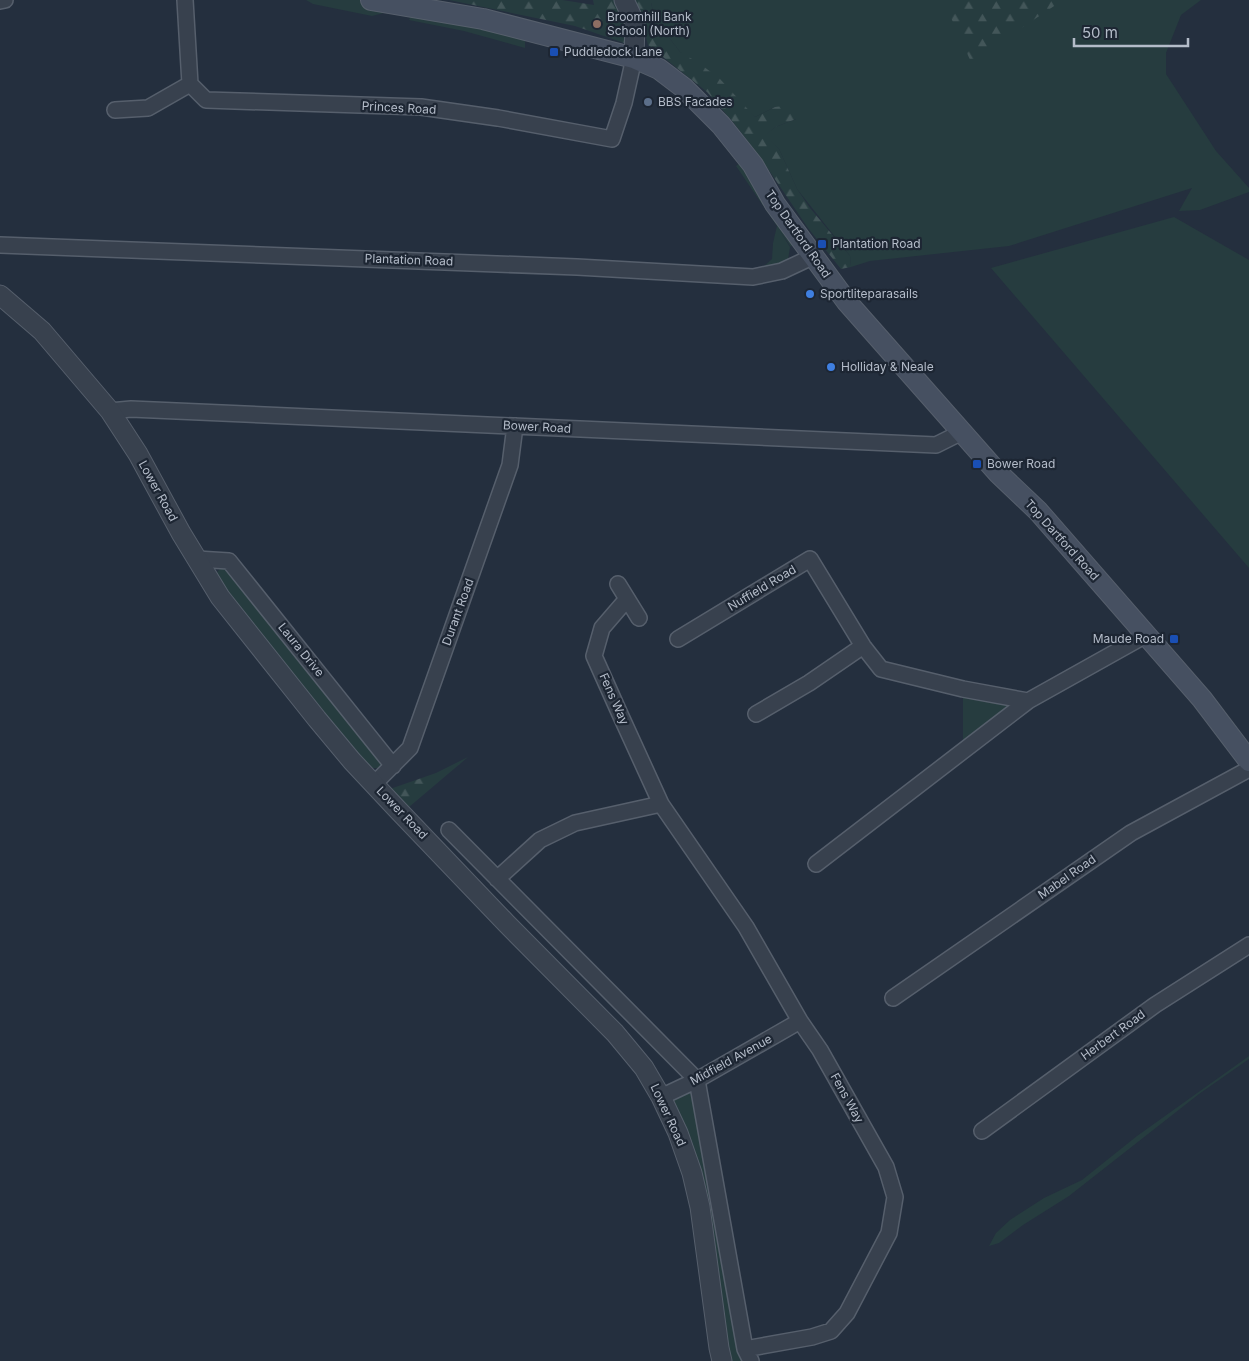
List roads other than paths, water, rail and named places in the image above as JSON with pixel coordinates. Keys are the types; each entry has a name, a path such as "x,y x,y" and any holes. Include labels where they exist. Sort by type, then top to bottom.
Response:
{"main road":[{"name":"Top Dartford Road","path":"371,0 483,19 634,58 659,70 684,88 721,125 753,165 775,204 847,302 998,473 1038,511 1202,699 1249,761"}],"street":[{"path":"0,1 4,0"},
{"path":"114,110 148,108 190,84 185,0"},
{"path":"624,0 635,23 634,58"},
{"name":"Princes Road","path":"190,84 206,100 421,107 508,120 612,139 624,103 634,58"},
{"name":"Plantation Road","path":"0,246 577,266 754,277 782,271 814,256"},
{"name":"Lower Road","path":"0,295 42,331 110,411 138,454 220,597 316,719 352,761 507,924 615,1033 644,1068 661,1097 678,1133 692,1173 700,1207 722,1361"},
{"name":"Bower Road","path":"110,411 131,409 936,445 962,432"},
{"name":"Durant Road","path":"374,784 410,748 510,465 515,426"},
{"name":"Laura Drive","path":"197,559 229,560 394,766"},
{"name":"Nuffield Road","path":"678,639 810,559 862,646 881,669 963,689 1028,701"},
{"path":"618,584 639,618"},
{"name":"Fens Way","path":"627,599 602,628 594,656 661,804 746,927 800,1021 820,1050 890,1176 894,1197 889,1233 847,1313 831,1331 748,1355"},
{"path":"816,864 1028,701 1146,635"},
{"path":"756,714 809,683 862,646"},
{"name":"Mabel Road","path":"893,998 1131,833 1249,769"},
{"path":"497,879 540,840 575,823 661,804"},
{"path":"449,830 697,1080 748,1355"},
{"name":"Herbert Road","path":"982,1131 1155,1005 1249,945"},
{"name":"Midfield Avenue","path":"661,1097 697,1080 800,1021"}],"place":[{"name":"Broomhill Bank School (North)","path":"597,24"},
{"name":"Puddledock Lane","path":"554,52"},
{"name":"BBS Facades","path":"648,102"},
{"name":"Plantation Road","path":"822,244"},
{"name":"Sportliteparasails","path":"810,294"},
{"name":"Holliday & Neale","path":"831,367"},
{"name":"Bower Road","path":"977,464"},
{"name":"Maude Road","path":"1174,639"}]}
